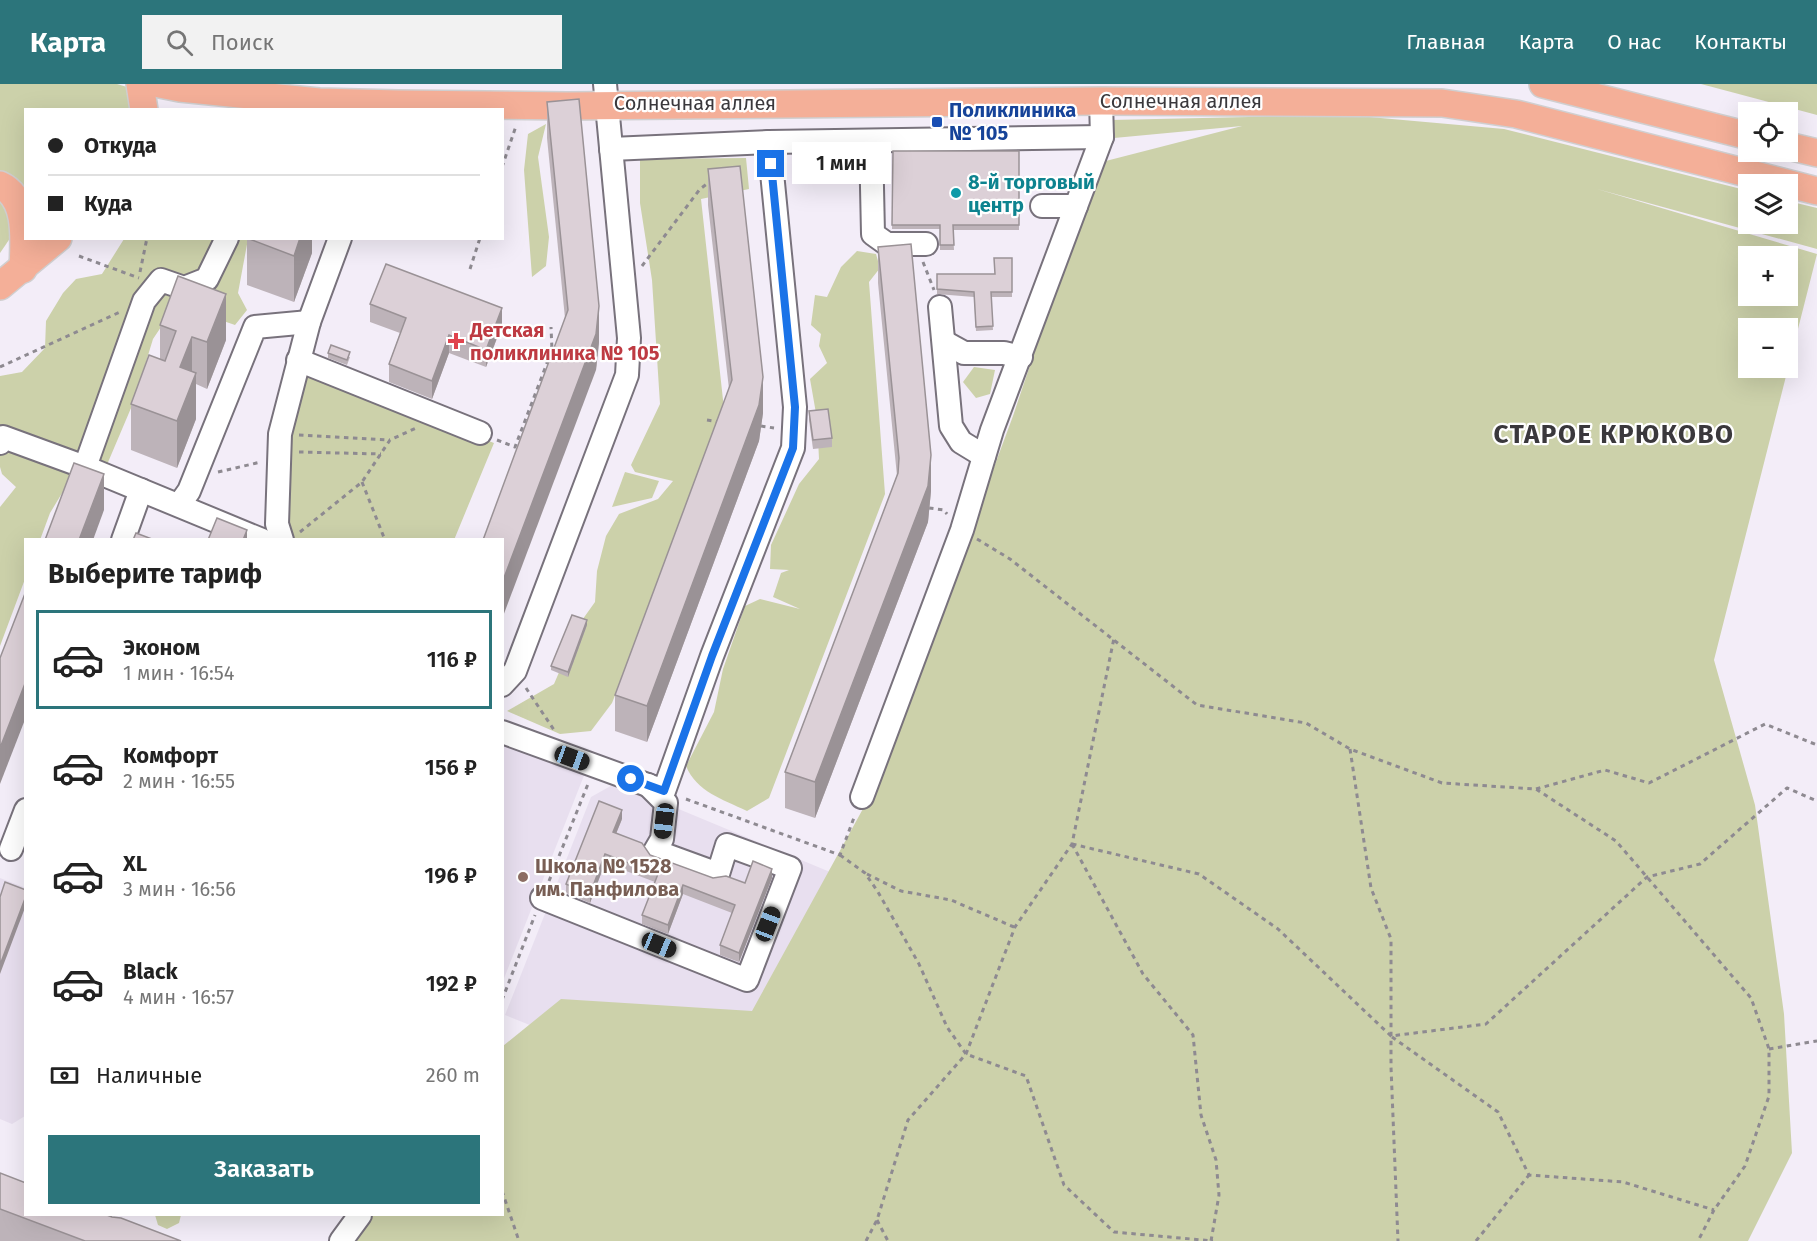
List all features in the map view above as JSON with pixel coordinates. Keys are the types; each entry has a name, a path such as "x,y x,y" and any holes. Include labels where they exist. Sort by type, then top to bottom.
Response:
{"main road":[{"path":"140,84 144,108"},
{"name":"Солнечная аллея","path":"160,84 319,102 396,107 605,94 1442,103 1516,114 1817,191"},
{"path":"1543,84 1738,133"},
{"name":"Солнечная аллея","path":"267,108 319,102"},
{"path":"1798,148 1817,153"},
{"path":"0,185 8,188 22,212 11,272"},
{"path":"0,286 11,272 55,240"}],"street":[{"path":"509,678 627,375 629,338 605,94"},
{"path":"862,797 962,530 984,456 1101,137 1101,101"},
{"path":"611,149 769,142 1101,137"},
{"path":"871,141 873,234 887,244 921,244"},
{"path":"656,788 712,656 793,448 795,407 769,142"},
{"path":"1042,206 1076,206"},
{"path":"85,467 150,279 184,288 207,279 226,240"},
{"path":"290,537 277,524 280,434 309,322 339,240"},
{"path":"940,307 951,426 961,442 984,456"},
{"path":"179,505 189,491 255,327 309,322"},
{"path":"944,342 964,353 1004,353 1021,357"},
{"path":"298,360 480,433"},
{"path":"0,443 3,437 85,467 257,538"},
{"path":"124,538 141,490"},
{"path":"504,733 656,788 666,803 662,839 656,850 718,874 727,845 790,868 747,980 542,898"},
{"path":"12,849 24,816"},
{"path":"341,1241 359,1216"}],"path":[{"path":"504,161 520,116"},
{"path":"624,289 700,189 717,178"},
{"path":"79,256 150,279 147,240"},
{"path":"470,269 479,240"},
{"path":"921,244 940,307"},
{"path":"0,367 61,337 144,301"},
{"path":"480,433 515,447 552,350 551,327"},
{"path":"552,350 559,350"},
{"path":"280,434 390,440 438,416"},
{"path":"707,420 730,423"},
{"path":"290,537 362,482 390,440"},
{"path":"362,482 384,538"},
{"path":"962,530 1010,559 1197,705 1306,723 1350,749 1442,783 1536,789 1605,770 1648,783 1764,724 1817,745"},
{"path":"866,1241 877,1220 908,1120 966,1054 1015,927 1072,844 1114,638"},
{"path":"509,678 572,758"},
{"path":"1350,749 1371,888 1391,939 1391,1036 1398,1241"},
{"path":"656,788 840,855 865,873 901,891 951,900 1015,927"},
{"path":"1536,789 1616,842 1751,998 1769,1049 1769,1096 1745,1166 1714,1210 1698,1241"},
{"path":"1391,1036 1486,1024 1647,877 1700,864 1787,789 1817,801"},
{"path":"840,855 862,797"},
{"path":"1072,844 1199,874 1278,929 1391,1036 1498,1112 1529,1175"},
{"path":"865,873 919,964 948,1027 966,1054 1026,1076 1064,1185 1114,1232 1212,1241 1219,1194 1216,1160 1201,1115 1193,1035 1143,974 1072,844"},
{"path":"1769,1049 1817,1041"},
{"path":"1529,1175 1623,1182 1714,1210"},
{"path":"1476,1241 1529,1175"},
{"path":"504,1197 519,1241"},
{"path":"877,1220 888,1241"}],"shaded area":[{"name":"Школа № 1528 им. Панфилова","path":"504,742 585,773 504,978"},
{"path":"616,783 859,884 811,1072 636,1068 505,1015 591,797"},
{"path":"0,878 24,887 24,1117 12,1124 0,1119"}],"green space":[{"path":"0,84 117,84 127,87 138,108 24,108 24,196 0,174"},
{"path":"1701,84 1817,84 1817,115 1798,110 1798,102 1768,102"},
{"path":"1347,115 1504,129 1738,188 1738,227 1597,189 1738,231 1738,234 1749,234 1790,246 1738,246 1738,306 1798,306 1798,248 1817,254 1798,329 1798,318 1738,318 1738,378 1786,378 1714,660 1755,805 1784,1014 1792,1153 1748,1241 340,1241 357,1216 504,1216 504,1045 561,999 752,1011 876,785 1013,416 1098,163 1242,126 1114,138 1101,126 1110,120"},
{"path":"546,124 538,157 549,237 546,266 532,277 524,170 528,134"},
{"path":"746,158 749,189 701,199 725,418 612,703 591,731 560,734 507,711 554,684 563,663 565,644 595,602 597,571 606,536 619,514 658,499 673,481 635,472 631,465 660,404 652,280 640,203 640,159"},
{"path":"0,191 3,193 13,234 0,253"},
{"path":"1798,203 1817,208 1817,249 1762,234 1798,234"},
{"path":"123,240 248,240 238,293 247,310 235,325 200,313 171,312 153,339 134,401 106,467 73,475 50,513 41,538 24,538 24,582 0,646 0,507 16,487 2,474 0,467 0,376 22,372 45,348 46,321 63,293 76,279 102,274"},
{"path":"857,251 876,254 880,268 869,282 885,494 769,798 747,811 711,794 697,782 686,766 714,712 723,669 745,606 760,599 800,609 773,597 781,573 789,570 770,569 771,545 799,484 819,459 817,419 810,379 827,363 819,346 821,334 811,325 815,295 827,297 841,267"},
{"path":"974,367 995,370 990,394 976,398 963,382"},
{"path":"304,368 494,443 455,538 292,538 282,500 282,477 293,410"},
{"path":"625,472 659,481 652,498 612,507"},
{"path":"155,1216 181,1216 179,1223 167,1229 158,1225"}],"building":[{"path":"579,99 599,306 596,334 504,578 504,538 484,538 568,310 547,102"},
{"name":"8-й торговый центр","path":"893,151 1019,151 1019,225 953,225 954,245 940,245 940,225 892,225"},
{"path":"740,166 763,377 759,405 647,706 615,695 732,380 708,169"},
{"path":"252,240 299,240 294,256"},
{"path":"911,244 931,455 928,486 815,782 785,772 898,473 899,458 878,247"},
{"path":"994,258 1012,258 1012,292 991,292 993,326 976,327 974,292 937,289 937,274 995,274"},
{"name":"Детская поликлиника № 105","path":"386,264 502,308 486,350 449,335 432,381 389,364 406,318 370,304"},
{"path":"178,276 226,294 207,342 192,337 180,367 196,373 177,421 131,404 149,355 165,361 176,331 160,325"},
{"path":"331,345 350,352 347,360 328,353"},
{"path":"828,409 832,438 813,440 809,411"},
{"path":"74,463 104,474 80,538 46,538"},
{"path":"217,518 247,530 244,538 209,538"},
{"path":"136,533 149,538 134,538"},
{"path":"24,596 24,686 0,748 0,658"},
{"path":"572,615 587,620 568,672 551,666"},
{"path":"599,801 622,810 613,832 642,843 650,855 713,878 726,876 745,883 753,861 772,869 739,953 720,945 735,905 683,885 668,925 642,915 658,874 605,854 590,894 566,884"},
{"path":"5,882 24,889 24,901 0,965 0,897"},
{"path":"0,1173 24,1182 24,1216 110,1216 121,1218 181,1241 85,1241 0,1209"}],"place":[{"name":"Поликлиника № 105","path":"937,122"},
{"name":"8-й торговый центр","path":"956,193"},
{"name":"Детская поликлиника № 105","path":"456,341"},
{"name":"Школа № 1528 им. Панфилова","path":"523,877"}],"district":[{"name":"СТАРОЕ КРЮКОВО","path":"1614,434"}],"route":[{"path":"631,779 664,791 712,656 793,448 795,407 771,164"}]}
